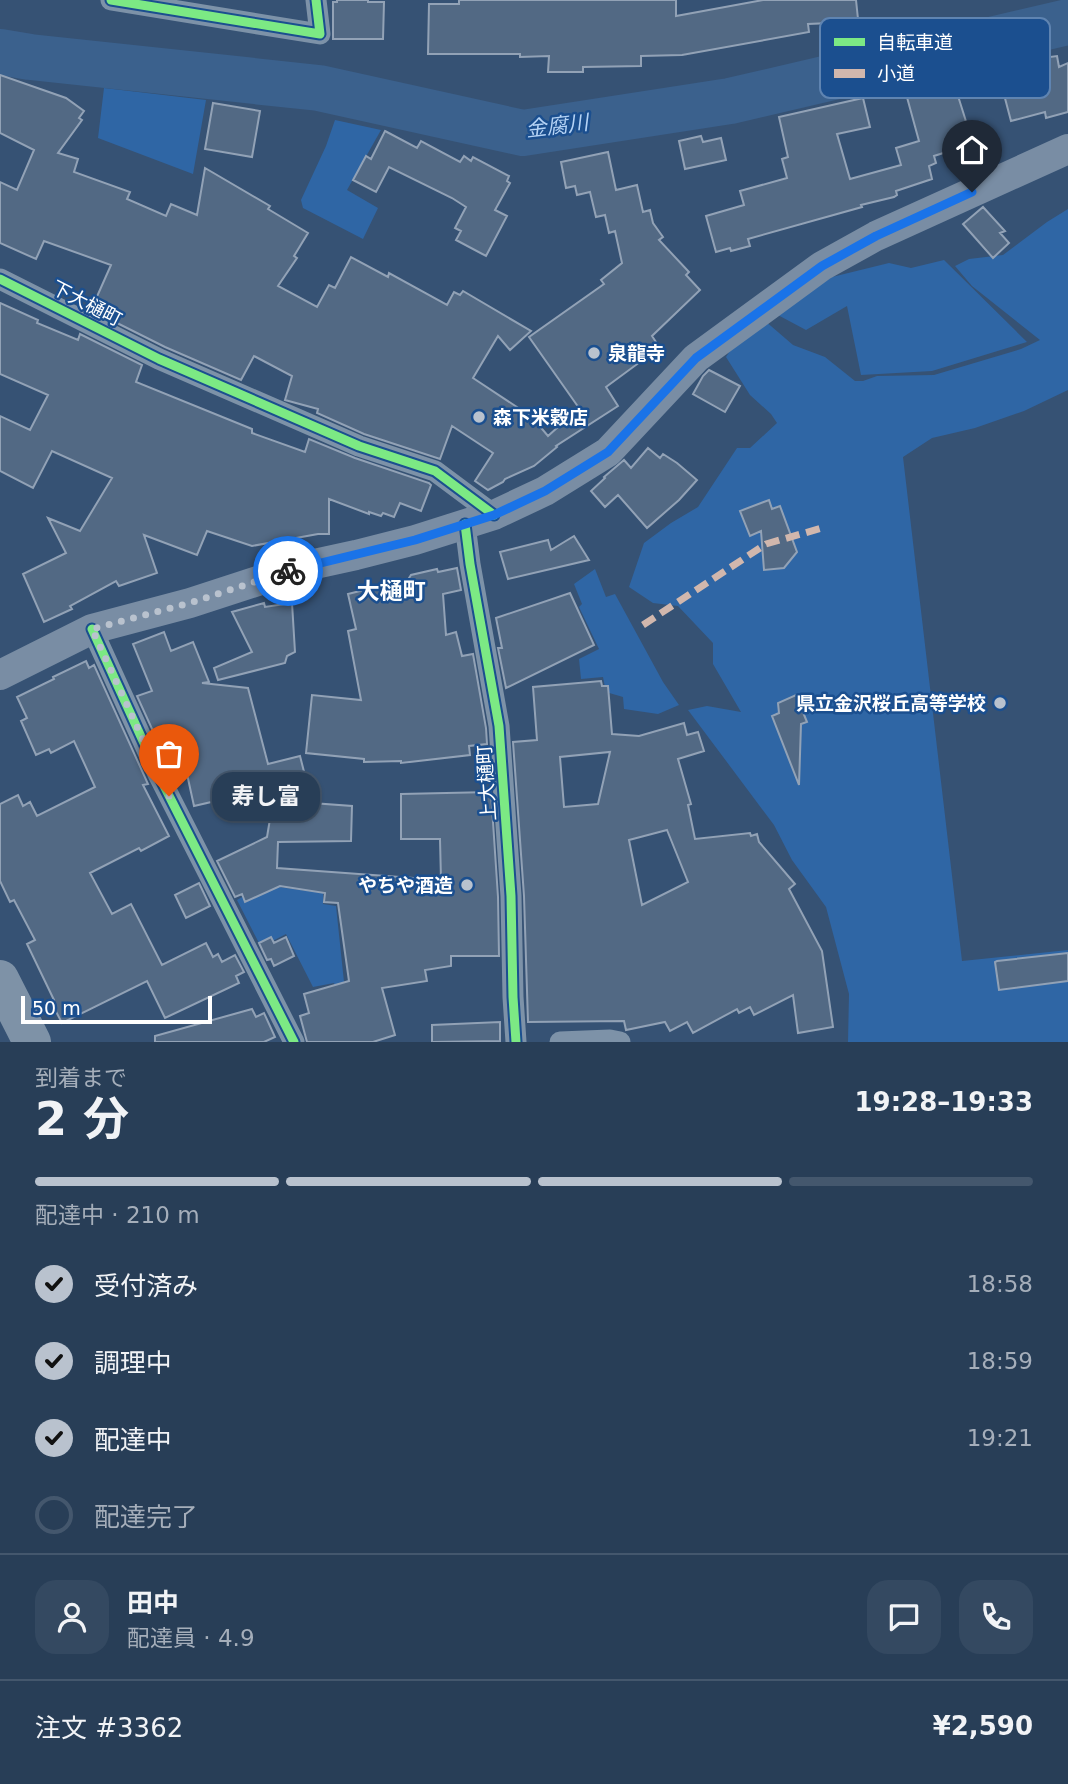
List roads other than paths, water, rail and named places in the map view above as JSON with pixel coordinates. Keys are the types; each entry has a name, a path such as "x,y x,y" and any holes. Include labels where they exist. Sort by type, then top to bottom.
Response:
{"highway":[{"path":"0,979 32,1042"}],"main road":[{"path":"0,675 92,629 190,603 301,567 415,540 494,515 545,491 608,452 696,358 822,266 876,236 1068,149"}],"street":[{"path":"111,0 320,34 316,0"},
{"name":"下大樋町","path":"0,279 159,359 359,446 435,471 494,515"},
{"name":"上大樋町","path":"466,524 470,564 499,726 511,896 516,1042"},
{"path":"92,629 158,774 294,1042"},
{"path":"560,1042 620,1042"}],"waterway":[{"name":"金腐川","path":"1050,26 1068,22"},
{"name":"金腐川","path":"0,52 319,88 523,133 730,101 820,80"}],"place":[{"name":"泉龍寺","path":"594,353"},
{"name":"森下米穀店","path":"479,417"},
{"name":"県立金沢桜丘高等学校","path":"1000,703"},
{"name":"寿し富","path":"169,796"},
{"name":"やちや酒造","path":"467,885"}],"district":[{"name":"大樋町","path":"391,591"}]}
